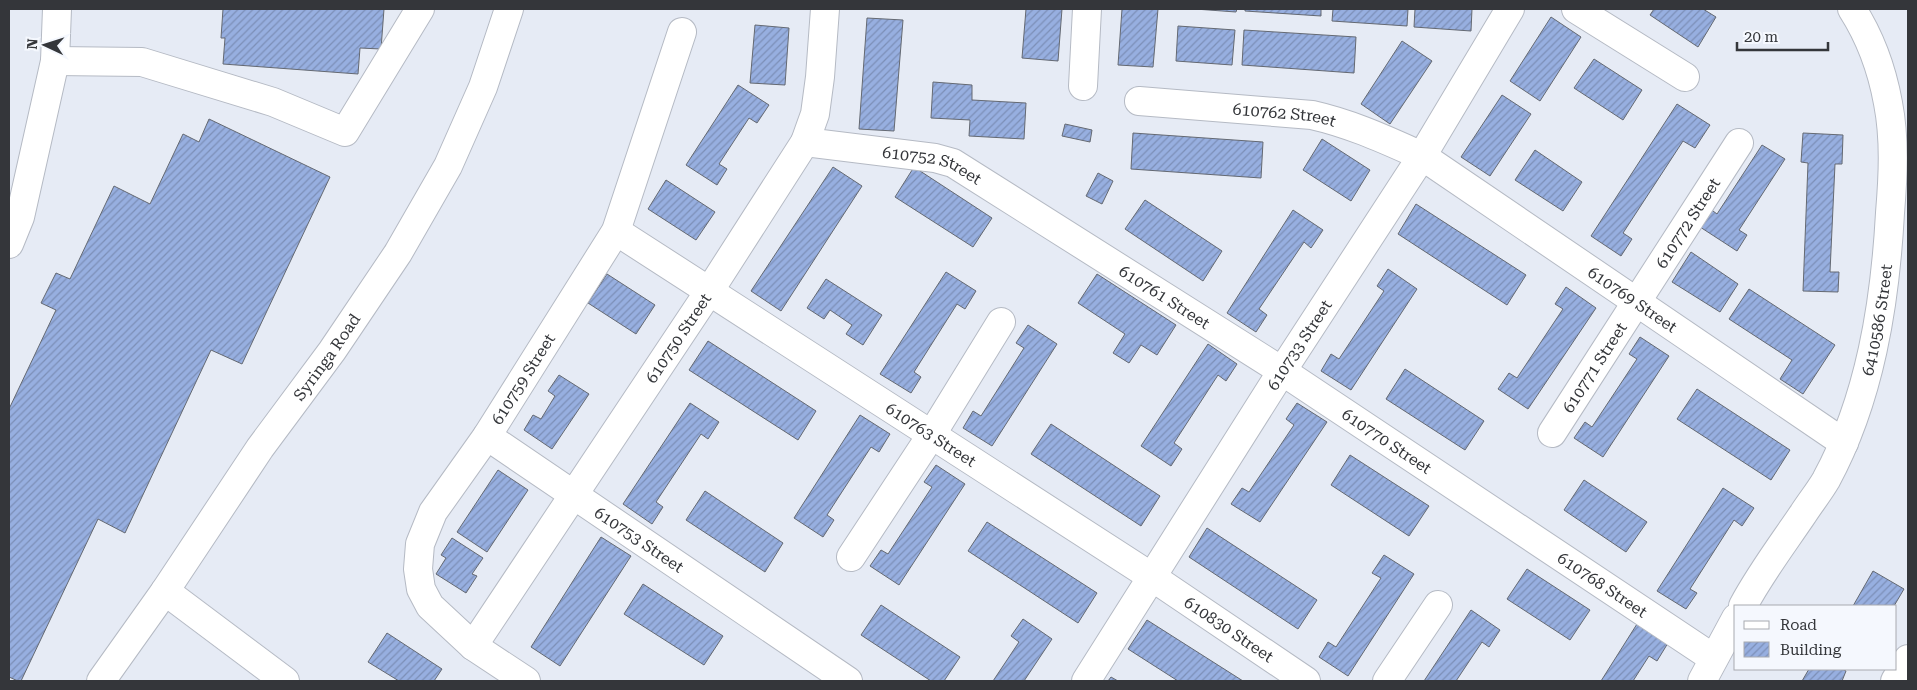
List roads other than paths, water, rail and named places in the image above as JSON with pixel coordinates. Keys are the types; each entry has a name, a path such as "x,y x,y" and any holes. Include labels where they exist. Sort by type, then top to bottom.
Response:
{"street":[{"path":"9,244 20,217 55,61 58,9"},
{"path":"55,61 142,62 273,102 345,132 420,9"},
{"name":"Syringa Road","path":"101,681 165,591 260,448 332,352 398,253 448,166 483,87 509,9"},
{"name":"610750 Street","path":"473,646 710,290 805,142 815,114 825,9"},
{"path":"1083,86 1088,9"},
{"name":"610733 Street","path":"1086,681 1282,371 1422,156 1510,9"},
{"path":"1576,9 1685,77"},
{"name":"6410586 Street","path":"1743,605 1825,481 1844,443 1859,402 1898,257 1892,182 1892,134 1888,103 1876,56 1852,9"},
{"name":"610759 Street","path":"526,681 473,646 430,606 420,589 418,569 420,544 432,512 487,436 616,231 682,32"},
{"name":"610762 Street","path":"1139,101 1312,115 1340,121 1422,156"},
{"name":"610752 Street","path":"805,142 935,158 953,162 1048,222"},
{"name":"610772 Street","path":"1636,302 1739,144"},
{"name":"610769 Street","path":"1422,156 1844,443"},
{"name":"610761 Street","path":"1048,222 1282,371"},
{"name":"610763 Street","path":"616,231 1152,577"},
{"name":"610771 Street","path":"1552,433 1636,302"},
{"path":"851,557 932,434 1002,322"},
{"name":"610770 Street","path":"1282,371 1491,510"},
{"name":"610753 Street","path":"487,436 848,681"},
{"name":"610768 Street","path":"1491,510 1708,670"},
{"name":"610830 Street","path":"1152,577 1306,681"},
{"path":"165,591 285,681"},
{"path":"1387,681 1438,605"},
{"path":"1708,670 1734,622"},
{"path":"1895,681 1908,658"}]}
